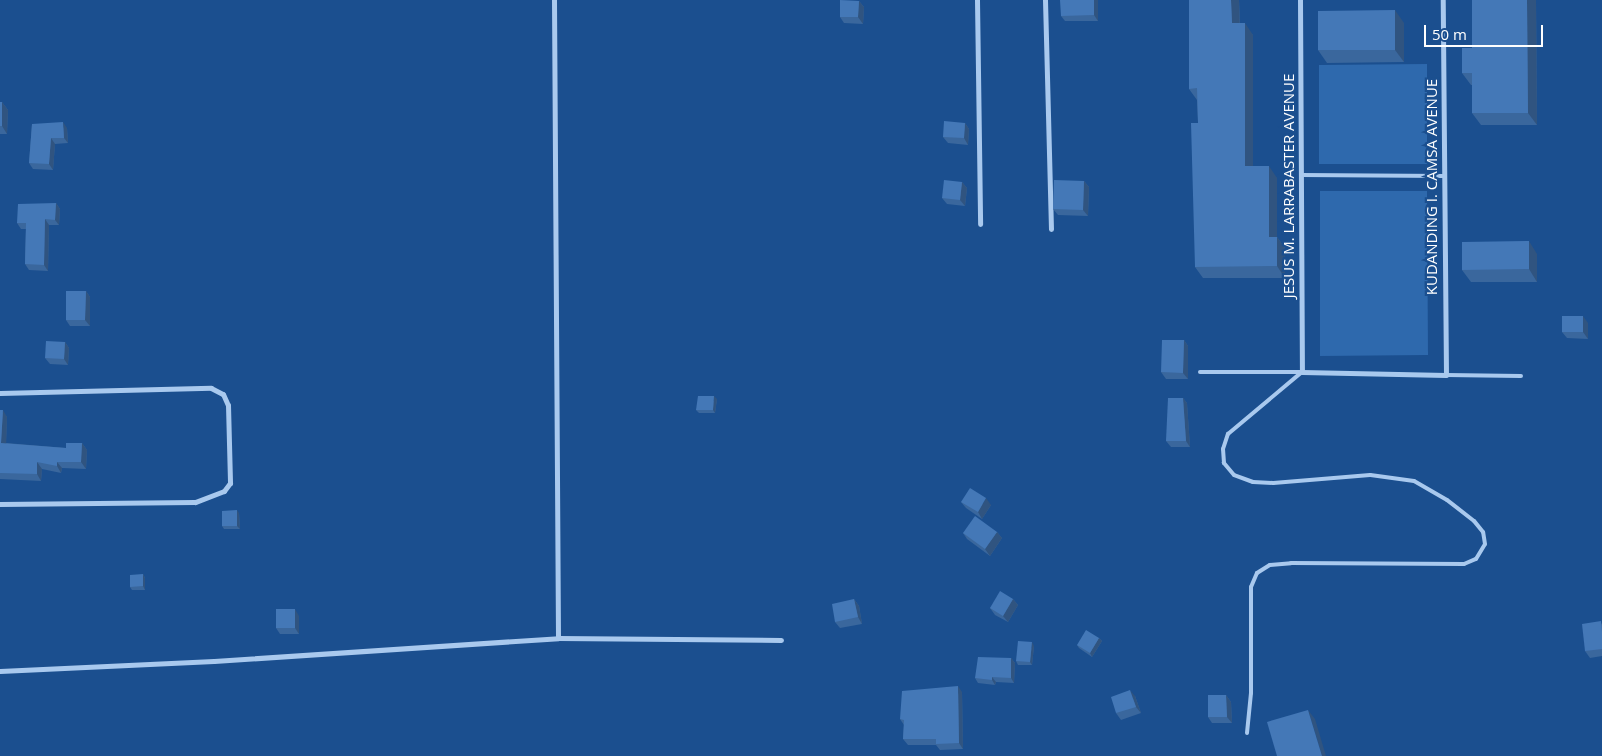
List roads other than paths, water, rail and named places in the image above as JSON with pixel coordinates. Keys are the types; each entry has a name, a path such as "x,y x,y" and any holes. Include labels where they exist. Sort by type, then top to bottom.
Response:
{"street":[{"path":"554,0 558,638"},
{"path":"978,0 980,224"},
{"path":"1045,0 1051,230"},
{"name":"JESUS M. LARRABASTER AVENUE","path":"1300,0 1302,372"},
{"name":"KUDANDING I. CAMSA AVENUE","path":"1443,0 1446,375"},
{"path":"1302,372 1446,375"},
{"path":"0,393 211,388 222,394 228,405 230,483 224,491 195,502 0,504"},
{"path":"0,671 204,662 558,638 781,640"}],"lane":[{"path":"1301,175 1445,176"},
{"path":"1200,372 1302,372"},
{"path":"1247,734 1251,693 1251,587 1257,573 1270,565 1291,563 1464,564 1476,559 1485,544 1483,532 1474,521 1447,500 1414,481 1370,475 1267,482 1234,475 1224,463 1223,449 1228,434 1302,372"},
{"path":"1446,375 1521,376"}]}
